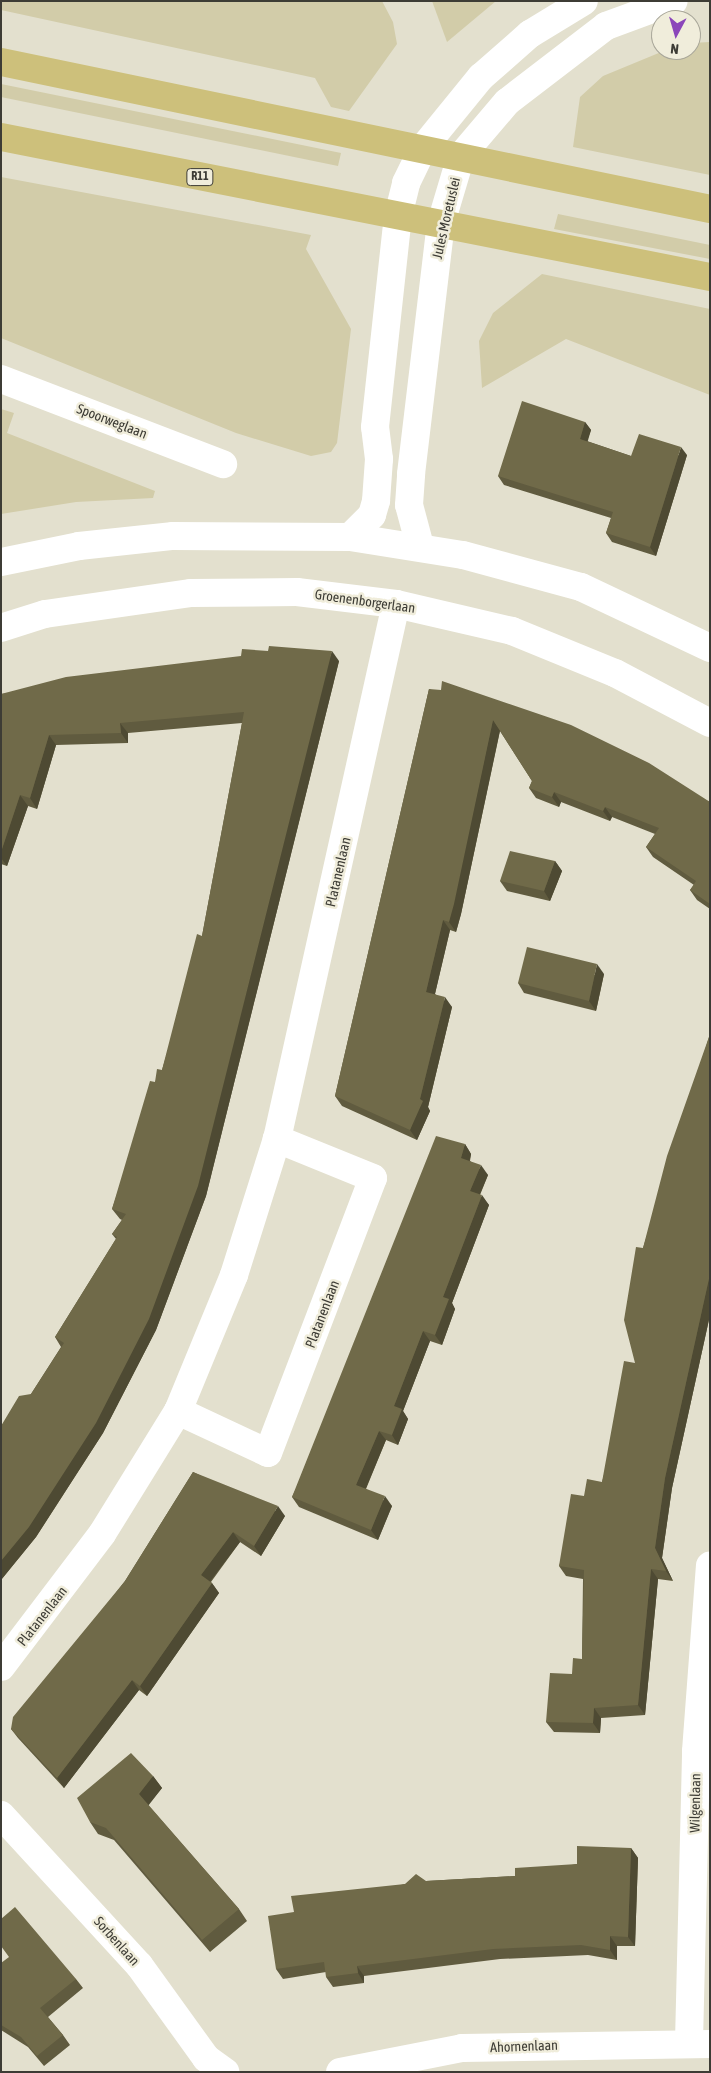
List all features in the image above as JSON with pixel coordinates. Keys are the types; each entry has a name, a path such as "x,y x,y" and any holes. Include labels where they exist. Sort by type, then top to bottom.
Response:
{"highway":[{"path":"1,62 710,209"},
{"name":"R11","path":"1,137 710,277"}],"street":[{"path":"350,537 372,514 376,501 379,460 376,427 398,216 406,182 423,148 481,77 530,34 584,1"},
{"name":"Jules Moretuslei","path":"420,546 409,505 411,474 441,223 461,156 507,102 606,26 674,1"},
{"name":"Spoorweglaan","path":"1,379 223,464"},
{"path":"1,562 79,546 173,536 350,537 420,546 581,587 710,648"},
{"name":"Groenenborgerlaan","path":"1,628 45,614 190,593 297,592 396,604 512,631 615,673 710,723"},
{"name":"Platanenlaan","path":"1,1667 102,1534 178,1411 234,1275 277,1139 396,604"},
{"name":"Platanenlaan","path":"178,1411 268,1453 373,1178 277,1139"},
{"name":"Wilgenlaan","path":"699,2043 696,1751 710,1566"},
{"name":"Sorbenlaan","path":"1,1815 139,1965 206,2058 225,2072"},
{"name":"Ahornenlaan","path":"340,2072 462,2048 699,2043"}],"shaded area":[{"path":"1,1 382,1 393,22 397,44 349,111 331,107 315,78 1,10"},
{"path":"432,1 496,1 447,42"},
{"path":"701,42 710,42 710,175 573,147 580,97 603,76 651,56 651,60 701,60"},
{"path":"1,84 341,153 338,166 1,97"},
{"path":"1,177 311,235 306,249 351,329 337,443 331,452 311,456 236,433 1,338"},
{"path":"558,214 710,245 710,259 554,229"},
{"path":"542,274 710,309 710,395 566,339 482,388 479,341 493,313"},
{"path":"1,409 14,413 7,433 155,491 153,498 76,502 1,514"}],"building":[{"path":"522,401 585,422 580,439 631,456 639,434 681,447 650,547 606,533 613,512 498,476"},
{"path":"269,646 332,651 198,1186 149,1319 96,1423 29,1527 1,1561 1,1426 19,1396 31,1394 64,1343 55,1337 117,1237 112,1234 126,1214 112,1209 150,1081 155,1082 157,1069 162,1070 197,934 202,936 244,712 120,723 121,733 49,735 30,798 20,795 1,852 1,694 66,677 241,656 242,649 268,651"},
{"path":"442,681 571,725 649,763 710,802 710,904 690,890 696,881 646,847 659,828 605,807 603,811 554,792 552,797 529,788 532,781 493,720 454,904 449,922 443,920 426,992 445,997 420,1099 423,1101 410,1130 335,1096 429,689 441,690"},
{"path":"510,851 555,861 544,891 500,881"},
{"path":"527,947 597,964 589,1001 518,983"},
{"path":"710,1034 710,1274 665,1478 655,1548 666,1571 651,1569 638,1705 594,1708 593,1723 546,1722 550,1673 572,1674 573,1658 582,1659 584,1570 559,1566 571,1494 584,1496 587,1479 602,1482 624,1361 635,1363 624,1320 636,1247 643,1248 667,1156"},
{"path":"436,1136 465,1144 461,1158 481,1165 470,1191 482,1195 443,1297 449,1299 435,1335 423,1331 394,1406 402,1409 392,1435 379,1431 356,1485 385,1496 371,1530 292,1497"},
{"path":"193,1472 278,1506 254,1546 233,1532 201,1575 212,1583 140,1686 132,1680 57,1778 11,1729 13,1717 125,1581"},
{"path":"131,1753 153,1776 139,1794 239,1909 202,1940 106,1828 90,1822 77,1798"},
{"path":"577,1846 631,1848 628,1937 610,1936 610,1950 581,1945 493,1949 357,1966 358,1973 326,1977 324,1962 276,1969 268,1916 294,1912 291,1896 405,1884 416,1874 426,1881 515,1876 515,1868 577,1864"},
{"path":"15,1907 76,1979 40,2008 63,2035 37,2056 21,2037 1,2025 1,1963 9,1957 1,1946 1,1919"}]}
